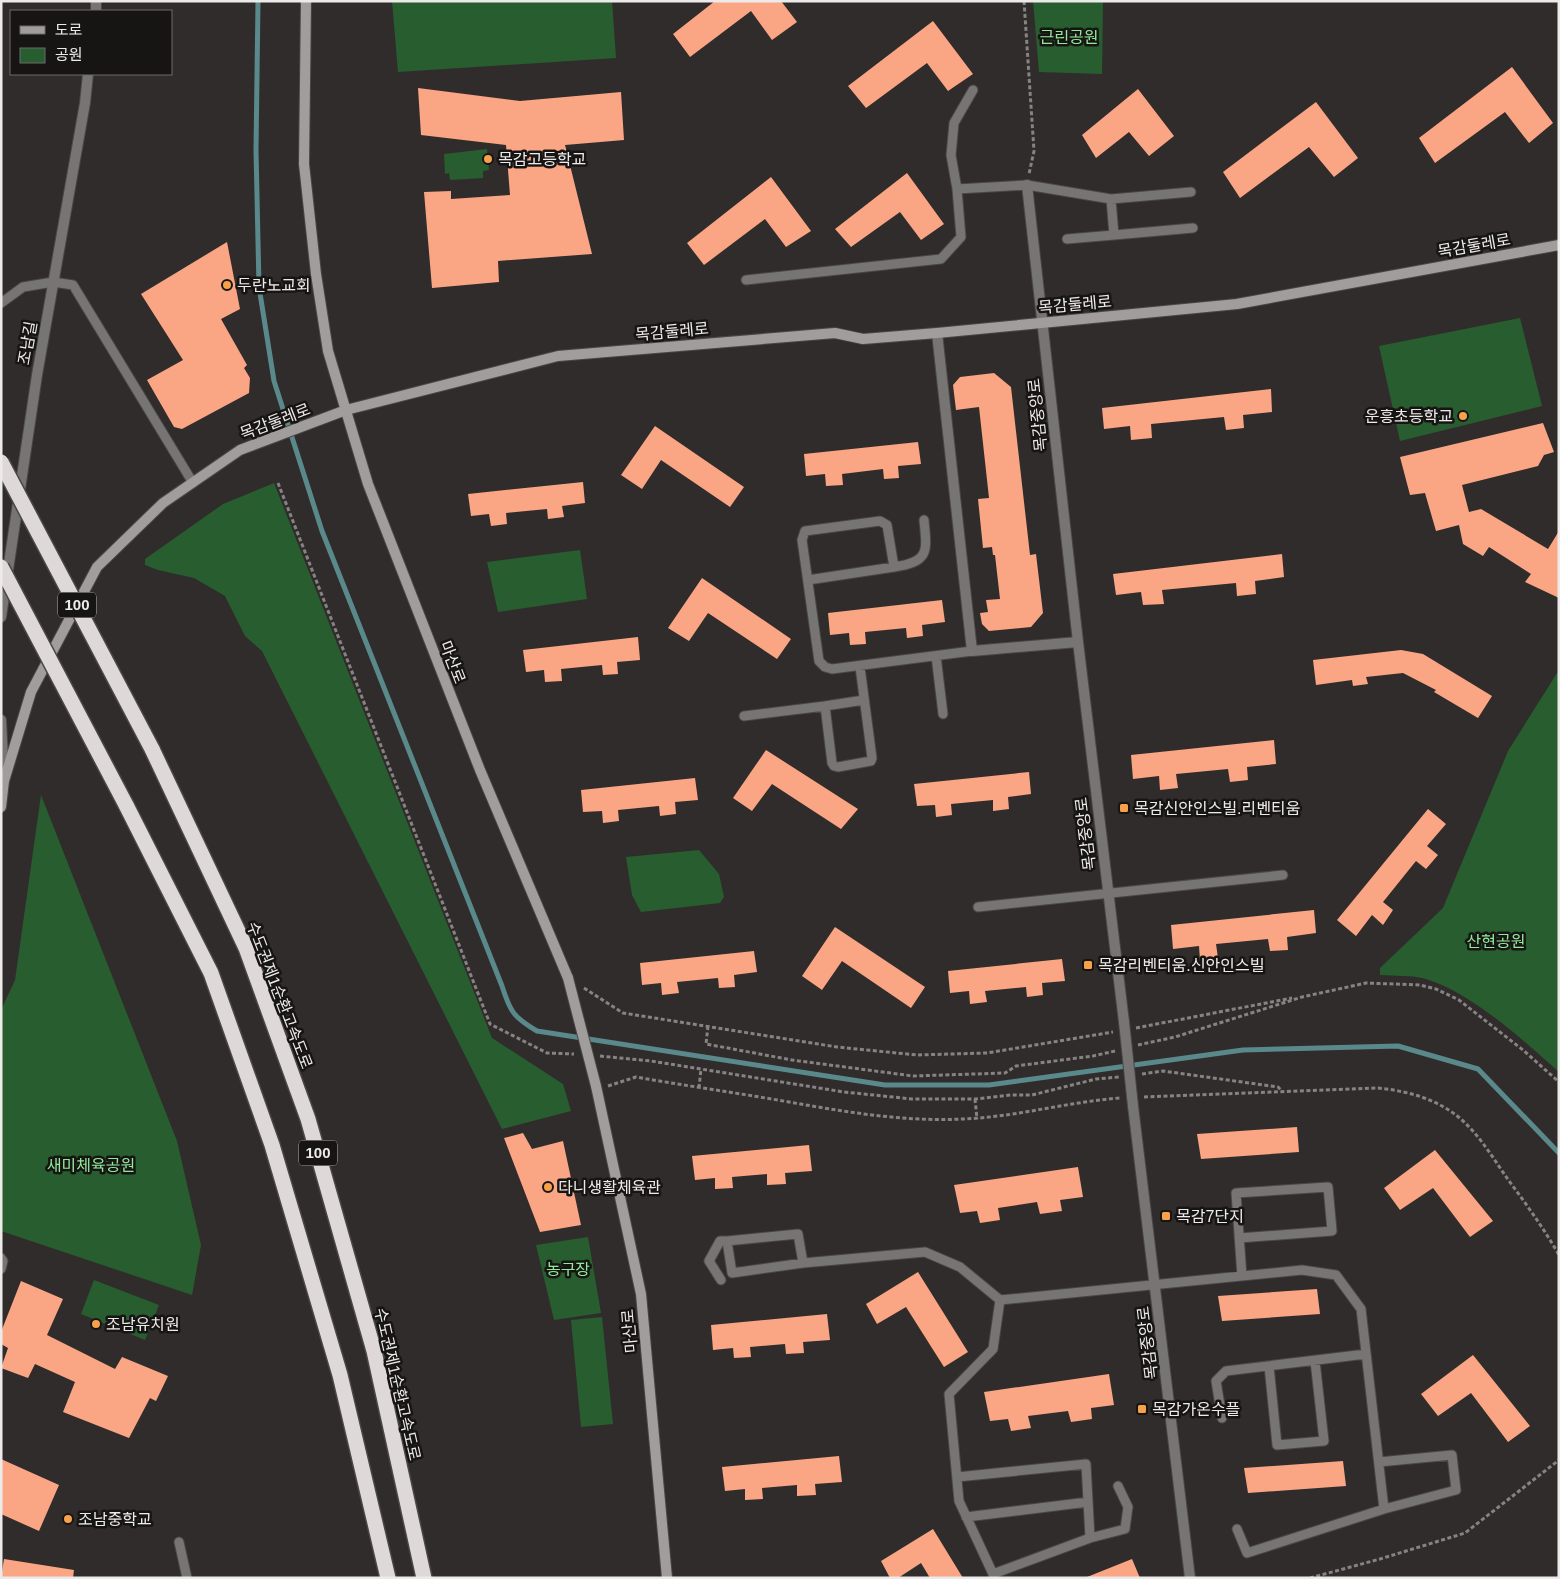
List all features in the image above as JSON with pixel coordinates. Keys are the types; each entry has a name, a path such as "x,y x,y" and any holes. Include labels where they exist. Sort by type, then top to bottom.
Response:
{"highway":[{"name":"수도권제1순환고속도로","path":"1,462 152,749 246,948 308,1119 374,1351 424,1578"},
{"name":"100","path":"1,567 126,805 211,973 272,1145 340,1375 388,1578"}],"street":[{"name":"마산로","path":"306,1 304,164 316,274 328,351 368,484 469,743 568,978 596,1088 641,1294 667,1578"},
{"name":"조남길","path":"1,618 35,384 85,103 88,75"},
{"name":"목감중앙로","path":"1027,185 1107,894 1125,1027 1131,1100 1190,1578"},
{"name":"목감둘레로","path":"1,807 4,781 31,692 97,567 163,503 240,450 346,410 558,356 835,333 863,339 1237,304 1559,245"},
{"path":"936,333 972,651 1078,642"},
{"path":"1,720 4,781"}],"lane":[{"path":"746,280 941,259 961,237 957,189 951,155 954,123 973,90"},
{"path":"957,189 1027,185 1112,199 1191,192"},
{"path":"1112,199 1114,235"},
{"path":"1067,239 1193,228"},
{"path":"1,303 23,287 53,282 73,285 193,483"},
{"path":"894,567 887,525 880,520 805,530 802,540 819,661 825,667 832,669 860,667 972,651"},
{"path":"808,580 912,564 922,557 926,544 924,520"},
{"path":"936,656 944,714"},
{"path":"825,706 834,766 868,763 871,761 860,667"},
{"path":"744,716 864,700"},
{"path":"978,907 1283,875"},
{"path":"1239,1238 1332,1231 1328,1187 1236,1193 1239,1238 1242,1276"},
{"path":"721,1280 708,1261 720,1241 798,1234 803,1264"},
{"path":"727,1241 732,1273 925,1252 960,1267 1000,1300 1302,1270 1336,1275 1361,1309 1384,1509"},
{"path":"1,1258 3,1261 1,1269"},
{"path":"1000,1300 992,1349 949,1394 959,1501 993,1574 1090,1538 1125,1530 1128,1507 1118,1486"},
{"path":"1222,1418 1216,1381 1226,1371 1366,1354"},
{"path":"1269,1366 1277,1445 1324,1441 1315,1360"},
{"path":"1237,1529 1247,1553 1384,1509 1456,1490 1452,1455 1379,1462"},
{"path":"956,1477 1086,1464 1090,1538"},
{"path":"966,1517 1088,1502"},
{"path":"179,1542 187,1578"}],"path":[{"path":"1024,1 1034,152 1027,185"},
{"path":"278,483 490,1024 548,1052 576,1054"},
{"path":"568,978 623,1013 837,1047 916,1056 987,1053 1337,989"},
{"path":"1130,1047 1175,1037 1302,997 1337,989 1366,983 1420,985 1436,989 1459,1000 1523,1050 1559,1082"},
{"path":"708,1026 706,1044 792,1060 913,1076 1005,1072 1016,1066 1093,1056 1120,1050"},
{"path":"596,1056 625,1058 701,1069 844,1092 912,1099 975,1099 1011,1094 1032,1094 1096,1079 1125,1076"},
{"path":"699,1088 701,1069"},
{"path":"1135,1075 1164,1071 1278,1087 1281,1090"},
{"path":"596,1088 636,1077 838,1111 914,1118 1000,1116 1100,1100 1131,1100 1281,1090 1378,1088 1401,1090 1422,1096 1462,1120 1477,1136 1522,1198 1559,1255"},
{"path":"975,1099 977,1118"},
{"path":"1310,1578 1465,1533 1559,1460"}],"green space":[{"path":"392,1 612,1 616,58 398,72"},
{"name":"근린공원","path":"1033,1 1103,1 1102,74 1039,72"},
{"path":"487,149 489,170 483,171 483,178 450,180 449,173 445,174 444,154"},
{"path":"1520,318 1542,406 1400,441 1379,346"},
{"path":"274,483 492,1038 563,1084 571,1111 502,1129 262,651 245,636 225,596 194,578 145,565 145,559 223,504"},
{"path":"580,550 587,599 498,612 487,562"},
{"name":"산현공원","path":"1559,670 1559,1072 1496,1019 1461,995 1426,979 1409,976 1380,975 1380,968 1443,908 1508,751"},
{"name":"새미체육공원","path":"41,795 177,1141 201,1245 192,1295 1,1231 1,1010 15,980"},
{"path":"699,850 719,874 724,897 720,903 641,912 632,895 626,857"},
{"name":"농구장","path":"588,1237 601,1313 554,1320 536,1245"},
{"path":"94,1280 159,1305 145,1340 81,1314"},
{"path":"602,1317 613,1424 581,1427 571,1320"}],"building":[{"path":"715,1 781,1 797,22 772,40 751,11 690,57 673,34"},
{"path":"933,21 973,74 948,91 927,63 866,108 848,86"},
{"path":"1512,67 1553,123 1529,143 1505,112 1435,163 1419,138"},
{"path":"418,88 520,101 621,92 624,140 565,145 592,254 498,261 499,282 432,288 424,192 451,191 451,199 510,195 506,145 421,135"},
{"path":"1138,89 1174,136 1149,156 1129,132 1096,158 1082,135"},
{"path":"1316,102 1358,158 1334,177 1309,147 1240,198 1223,172"},
{"path":"907,173 944,224 921,240 900,212 851,247 835,229"},
{"path":"771,177 811,231 786,247 765,219 704,265 687,243"},
{"path":"227,242 240,309 221,319 247,365 244,368 250,378 249,393 182,429 174,427 147,380 183,360 141,294"},
{"path":"994,373 1011,387 1030,555 1036,554 1043,613 1031,627 989,631 982,624 980,613 988,612 986,600 1000,599 995,555 993,555 992,547 983,548 978,499 989,498 979,407 956,410 953,385 960,377"},
{"path":"1271,389 1272,412 1243,415 1244,428 1226,430 1224,417 1151,424 1152,438 1131,440 1130,426 1104,429 1102,408"},
{"path":"1543,423 1554,452 1544,455 1538,466 1462,485 1469,512 1481,509 1548,549 1559,531 1559,598 1525,582 1531,574 1489,547 1483,556 1463,544 1459,525 1436,531 1425,493 1410,495 1400,457"},
{"path":"655,426 744,487 730,507 661,460 642,489 621,475"},
{"path":"918,442 921,464 898,466 899,478 884,479 883,469 842,474 843,485 826,486 825,474 806,476 804,454"},
{"path":"583,482 585,503 562,506 564,517 548,519 547,509 506,513 507,524 491,526 489,514 471,516 468,494"},
{"path":"1282,554 1284,577 1255,581 1256,594 1237,596 1236,583 1162,590 1164,604 1143,605 1141,592 1116,595 1113,574"},
{"path":"702,578 791,639 777,659 708,613 689,641 668,628"},
{"path":"942,600 945,622 922,625 923,636 907,638 906,628 865,632 866,644 850,645 849,633 830,635 828,613"},
{"path":"638,637 640,660 617,662 618,674 603,675 602,665 561,669 562,681 545,682 544,670 526,672 523,650"},
{"path":"1401,650 1423,654 1492,696 1478,718 1434,692 1436,690 1403,673 1366,677 1368,684 1353,686 1352,680 1316,685 1313,660"},
{"path":"1274,740 1276,764 1247,767 1248,780 1230,782 1228,769 1176,774 1178,788 1160,790 1159,776 1133,779 1131,755"},
{"path":"766,750 858,809 841,829 772,784 752,811 733,798"},
{"path":"1029,772 1031,794 1008,797 1009,809 993,811 993,800 951,804 952,815 936,817 935,805 917,806 914,784"},
{"path":"695,778 698,800 675,802 676,814 660,816 659,806 618,810 619,821 603,823 602,811 583,812 581,790"},
{"path":"1428,809 1446,824 1427,846 1438,855 1426,869 1416,861 1383,902 1393,910 1383,925 1372,915 1356,936 1337,920"},
{"path":"1314,910 1316,933 1287,937 1288,950 1270,951 1268,939 1216,944 1218,958 1200,960 1199,946 1173,949 1171,925"},
{"path":"835,927 925,987 911,1008 842,961 822,990 802,976"},
{"path":"754,951 757,972 734,975 735,987 719,988 718,978 677,982 679,993 662,995 661,983 642,985 640,963"},
{"path":"1062,959 1065,981 1042,983 1043,995 1027,997 1026,987 985,991 987,1002 970,1004 969,991 950,993 948,971"},
{"path":"1297,1127 1299,1152 1201,1159 1197,1134"},
{"name":"다니생활체육관","path":"523,1133 532,1149 563,1141 581,1225 540,1232 504,1138"},
{"path":"809,1145 812,1171 785,1173 786,1184 767,1185 767,1174 732,1177 733,1188 715,1189 715,1178 695,1180 692,1156"},
{"path":"1435,1150 1493,1221 1470,1237 1433,1188 1400,1210 1384,1188"},
{"path":"1078,1167 1083,1197 1060,1200 1062,1211 1040,1214 1037,1202 998,1208 1000,1220 980,1223 977,1211 960,1213 954,1185"},
{"path":"918,1272 968,1352 944,1367 906,1307 877,1324 866,1304"},
{"path":"21,1281 63,1299 47,1335 115,1369 122,1357 168,1376 156,1401 150,1398 129,1438 63,1412 75,1382 35,1364 28,1378 1,1368 8,1348 1,1344 1,1332"},
{"path":"1317,1289 1320,1314 1222,1321 1218,1296"},
{"path":"827,1314 830,1340 803,1342 804,1353 786,1354 785,1344 750,1347 751,1357 734,1358 733,1348 713,1350 711,1325"},
{"path":"1473,1355 1530,1426 1508,1442 1471,1393 1438,1416 1421,1394"},
{"path":"1109,1374 1114,1405 1091,1408 1092,1419 1071,1422 1068,1411 1028,1416 1031,1428 1011,1431 1008,1419 990,1421 984,1392"},
{"path":"839,1456 842,1482 815,1484 816,1495 797,1496 797,1485 762,1488 763,1499 745,1500 745,1489 725,1491 722,1467"},
{"path":"1,1459 59,1485 39,1531 1,1514"},
{"path":"1343,1461 1346,1486 1248,1493 1244,1468"},
{"path":"933,1529 963,1578 930,1578 921,1563 898,1578 890,1578 881,1561"},
{"path":"4,1559 74,1570 73,1578 1,1578"},
{"path":"1132,1559 1140,1578 1087,1578 1087,1577"}],"waterway":[{"path":"258,1 256,150 259,287 274,381 322,531 507,1002 517,1017 537,1031 885,1085 989,1085 1243,1050 1398,1046 1478,1069 1559,1153"}],"place":[{"name":"목감고등학교","path":"488,159"},
{"name":"두란노교회","path":"227,285"},
{"name":"운흥초등학교","path":"1463,416"},
{"name":"목감신안인스빌.리벤티움","path":"1124,808"},
{"name":"목감리벤티움.신안인스빌","path":"1088,965"},
{"name":"다니생활체육관","path":"548,1187"},
{"name":"목감7단지","path":"1166,1216"},
{"name":"조남유치원","path":"96,1324"},
{"name":"목감가온수플","path":"1142,1409"},
{"name":"조남중학교","path":"68,1519"}]}
